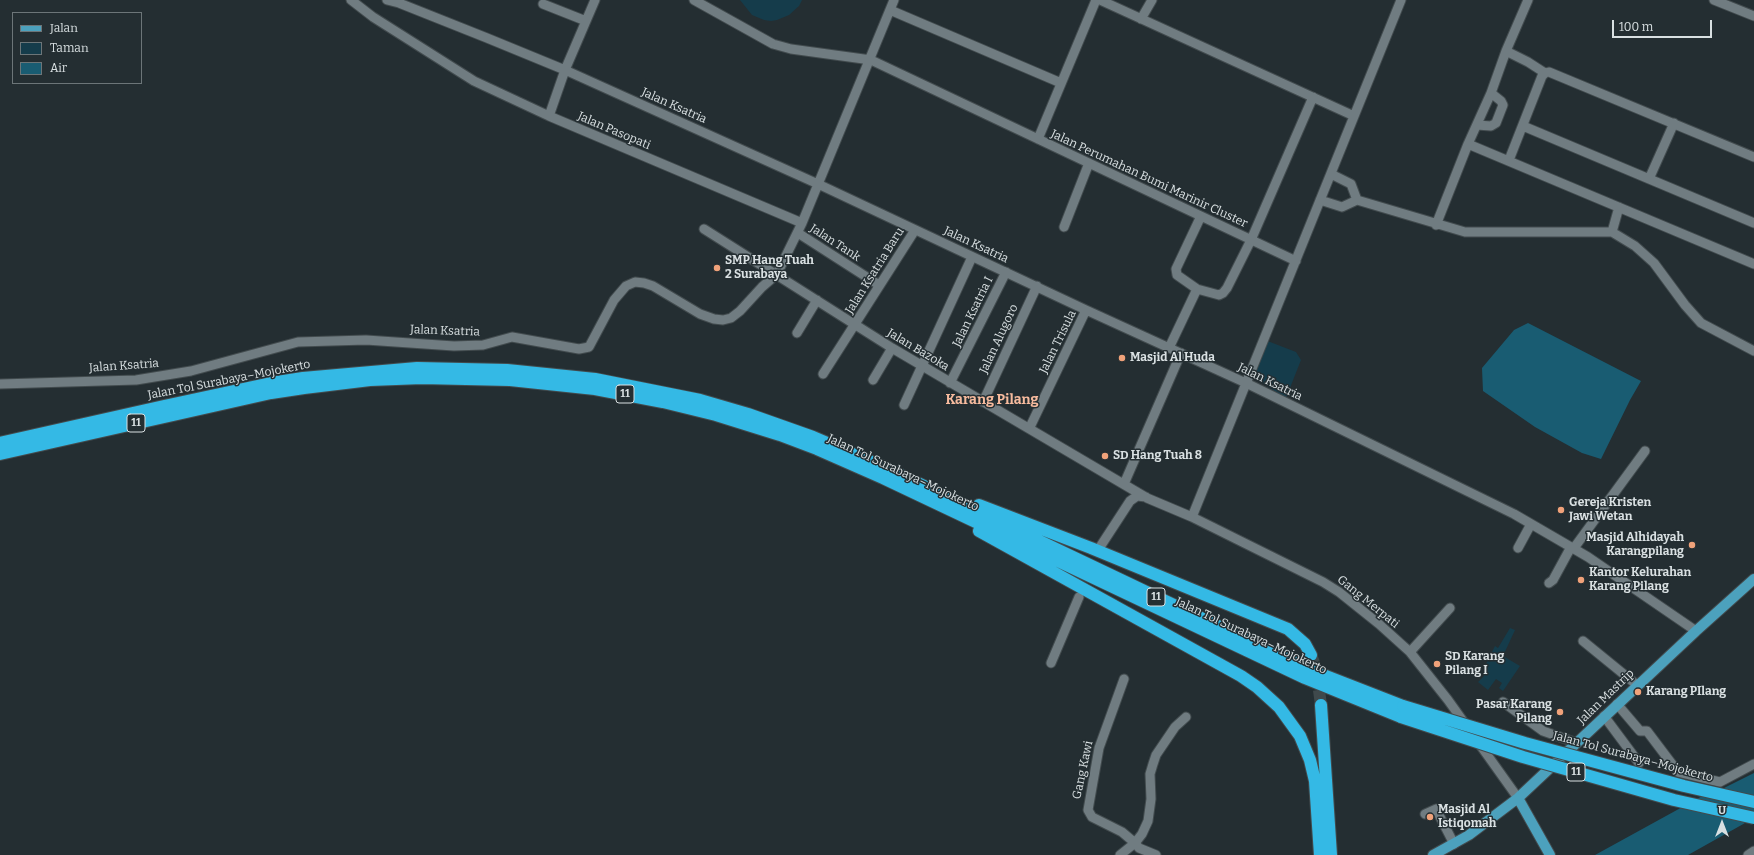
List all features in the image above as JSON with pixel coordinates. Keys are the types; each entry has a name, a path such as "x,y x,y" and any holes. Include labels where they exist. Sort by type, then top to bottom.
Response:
{"highway":[{"name":"Jalan Tol Surabaya–Mojokerto","path":"0,446 271,388 370,371 424,368 507,370 595,379 664,392 748,414 813,437 912,481 1308,669 1402,711 1684,786 1754,802"},
{"name":"Jalan Tol Surabaya–Mojokerto","path":"304,383 422,378 510,380 595,389 663,402 716,415 780,435 883,478 1305,678 1402,711 1523,757 1674,800 1754,818"},
{"path":"912,481 965,499 1076,542 1288,629 1305,644 1311,655"},
{"path":"928,499 996,542 1242,676 1257,687 1279,707 1290,722 1300,736 1310,760 1315,782 1320,855"},
{"path":"1321,705 1331,855"}],"main road":[{"name":"Jalan Mastrip","path":"1433,855 1474,832 1518,798 1578,744 1604,716 1637,685 1754,579"},
{"path":"1518,798 1548,851"}],"street":[{"name":"Jalan Ksatria","path":"387,0 480,35 565,70 818,184 972,257 1246,383 1500,507 1531,524 1572,548 1696,631"},
{"path":"549,116 565,70 595,0"},
{"name":"Jalan Perumahan Bumi Marinir Cluster","path":"694,0 773,44 871,60 1296,261"},
{"path":"818,184 871,60 894,0"},
{"name":"Jalan Perumahan Bumi Marinir Cluster","path":"1038,139 1096,0"},
{"path":"1100,0 1354,116"},
{"path":"1141,19 1152,0"},
{"path":"1192,517 1400,0"},
{"path":"1436,225 1528,0"},
{"path":"1714,0 1754,16"},
{"name":"Jalan Pasopati","path":"354,1 373,17 474,81 549,116 802,223"},
{"path":"543,4 586,21"},
{"path":"890,10 1061,83"},
{"path":"1506,51 1528,62 1545,73 1549,72 1754,157"},
{"path":"1509,160 1542,76 1545,73"},
{"path":"1477,125 1491,126 1496,123 1503,105 1501,101 1491,93"},
{"name":"Jalan Perumahan Bumi Marinir Cluster","path":"1251,240 1313,97"},
{"path":"1649,179 1674,123"},
{"path":"1523,126 1754,223"},
{"path":"1468,144 1754,264"},
{"path":"1064,227 1089,163"},
{"path":"1331,174 1351,184 1357,200"},
{"name":"Jalan Ksatria","path":"0,384 32,384 144,378 191,371 298,342 366,340 454,346 483,345 512,337 579,349 589,347 614,300 626,286 635,282 653,286 700,314 714,319 723,320 731,318 740,311 762,287 777,274 798,233 818,184"},
{"path":"1320,200 1342,207 1357,200 1436,225 1476,233 1612,232 1635,246 1654,263 1701,324 1754,351"},
{"path":"1612,232 1619,207"},
{"path":"1201,216 1176,269 1177,275 1197,289 1218,295 1223,293 1251,240"},
{"name":"Jalan Bazoka","path":"704,229 777,274 855,326 950,383 1030,427 1124,484"},
{"name":"Jalan Ksatria Baru","path":"823,374 915,230"},
{"name":"Jalan Tank","path":"798,233 880,285"},
{"path":"904,405 921,365 972,257"},
{"name":"Jalan Ksatria I","path":"950,383 1006,272"},
{"name":"Jalan Alugoro","path":"983,402 1037,286"},
{"path":"1169,348 1197,289"},
{"path":"797,333 817,300"},
{"name":"Jalan Trisula","path":"1030,427 1086,310"},
{"path":"873,380 892,348"},
{"path":"1124,484 1181,353"},
{"path":"1549,583 1553,580 1572,548 1645,451"},
{"name":"Gang Merpati","path":"1124,484 1147,498 1192,517 1323,582 1339,592 1379,624 1410,652 1448,700 1518,798"},
{"path":"1100,547 1130,501 1137,496 1147,498"},
{"path":"1518,548 1531,524"},
{"path":"1051,663 1079,597"},
{"path":"1410,652 1450,608"},
{"path":"1583,641 1637,685"},
{"name":"Gang Kawi","path":"1124,679 1099,748 1088,810 1092,817 1122,832 1139,848 1156,855"},
{"path":"1503,702 1544,731 1578,744"},
{"path":"1617,704 1640,731 1647,731 1678,772 1720,782 1754,764"},
{"path":"1604,716 1639,763"},
{"path":"1120,855 1135,843 1142,834 1148,821 1151,799 1150,774 1154,759 1175,727 1186,717"},
{"path":"1425,814 1436,810 1454,844"},
{"path":"1748,855 1754,851"}],"green space":[{"path":"740,0 802,0 799,6 789,15 771,21 752,15"},
{"path":"1265,340 1296,352 1301,360 1286,398 1253,377"},
{"path":"1510,628 1515,630 1503,656 1520,666 1503,691 1499,688 1502,683 1496,679 1488,690 1478,682 1487,670 1485,666 1495,646 1498,648"}],"water":[{"path":"1528,323 1641,381 1601,459 1582,453 1535,427 1483,391 1482,368 1514,330"},
{"path":"1754,773 1754,818 1688,855 1595,855 1706,794 1722,789"}],"tunnel":[{"path":"1080,594 1100,547"},
{"path":"1311,655 1316,668 1321,705"}],"place":[{"name":"SMP Hang Tuah 2 Surabaya","path":"717,268"},
{"name":"Masjid Al Huda","path":"1122,358"},
{"name":"SD Hang Tuah 8","path":"1105,456"},
{"name":"Gereja Kristen Jawi Wetan","path":"1561,510"},
{"name":"Masjid Alhidayah Karangpilang","path":"1692,545"},
{"name":"Kantor Kelurahan Karang Pilang","path":"1581,580"},
{"name":"SD Karang Pilang I","path":"1437,664"},
{"name":"Karang PIlang","path":"1638,692"},
{"name":"Pasar Karang Pilang","path":"1560,712"},
{"name":"Masjid Al Istiqomah","path":"1430,817"}],"district":[{"name":"Karang Pilang","path":"992,400"}]}
